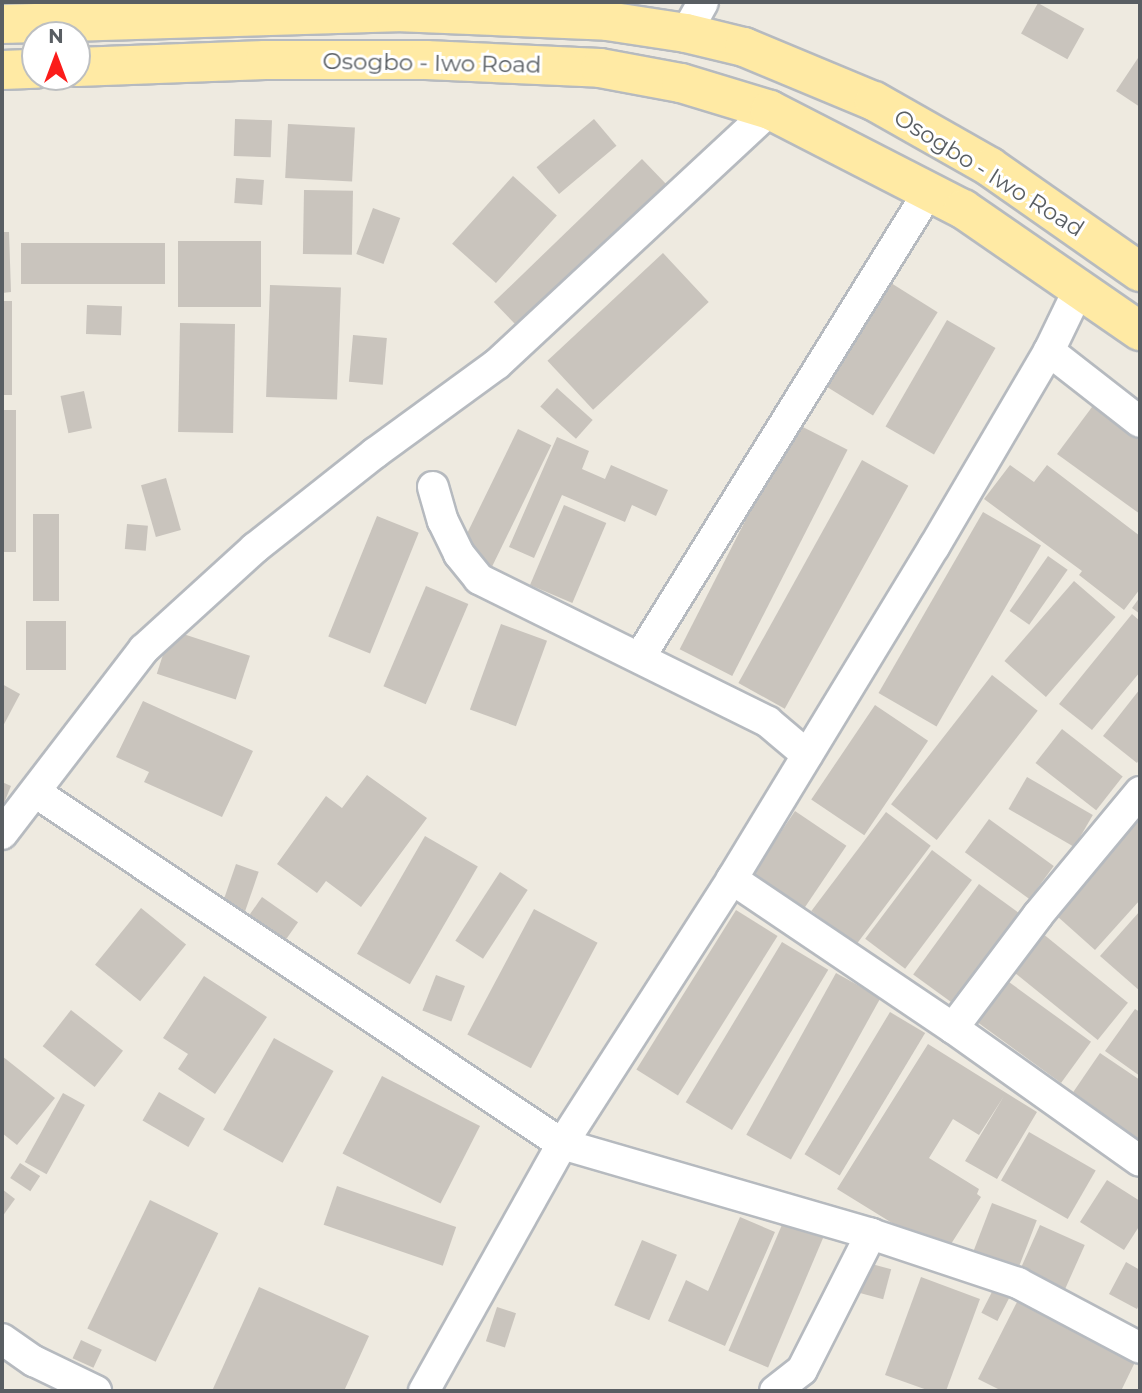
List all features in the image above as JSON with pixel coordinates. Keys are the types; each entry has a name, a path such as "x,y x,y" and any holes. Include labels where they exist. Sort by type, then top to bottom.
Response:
{"main road":[{"name":"Osogbo - Iwo Road","path":"16,17 394,7 607,22 695,17 744,47 874,101 990,167 1140,272"},
{"name":"Osogbo - Iwo Road","path":"91,66 265,60 426,60 600,68 681,83 770,110 963,209 1080,287 1140,331"},
{"path":"2,70 21,69"}],"street":[{"path":"2,834 144,649 255,548 375,453 497,364 770,110"},
{"path":"640,657 929,191"},
{"path":"424,1391 562,1144 732,879 807,755 1049,351 1080,287"},
{"path":"1049,351 1140,422"},
{"path":"433,487 443,521 459,554 479,579 768,722 807,755"},
{"path":"35,792 562,1144 871,1234 1018,1283 1140,1348"},
{"path":"953,1028 1038,915 1140,792"},
{"path":"732,879 953,1028 1140,1161"},
{"path":"775,1391 802,1370 871,1234"},
{"path":"2,1339 34,1361 96,1391"}],"building":[{"path":"1038,3 1084,29 1067,59 1021,34"},
{"path":"1140,55 1140,107 1116,91"},
{"path":"235,119 272,120 271,157 234,156"},
{"path":"594,119 616,146 559,194 537,167"},
{"path":"288,124 355,128 352,181 285,178"},
{"path":"642,159 666,184 518,327 494,302"},
{"path":"513,176 557,215 496,283 452,244"},
{"path":"236,178 264,180 262,205 234,203"},
{"path":"304,190 353,191 352,255 303,254"},
{"path":"373,208 400,218 383,264 356,254"},
{"path":"2,232 9,232 11,292 2,293"},
{"path":"178,241 261,241 261,307 178,307"},
{"path":"21,243 165,243 165,284 21,284"},
{"path":"663,253 709,302 593,410 547,361"},
{"path":"891,283 938,312 873,416 826,386"},
{"path":"270,285 341,287 337,399 266,397"},
{"path":"2,301 12,301 12,395 2,395"},
{"path":"87,305 122,306 121,335 86,334"},
{"path":"947,320 995,348 934,455 886,427"},
{"path":"180,323 235,324 233,433 178,432"},
{"path":"353,335 387,338 383,385 349,382"},
{"path":"557,388 593,420 576,439 540,407"},
{"path":"84,391 92,428 68,433 61,396"},
{"path":"1095,403 1140,436 1140,514 1057,454"},
{"path":"2,410 16,410 16,552 2,552"},
{"path":"795,423 848,450 732,676 680,649"},
{"path":"518,429 551,445 492,567 458,551"},
{"path":"557,437 589,451 582,469 605,479 611,465 668,490 656,516 632,505 625,522 562,495 534,558 509,547"},
{"path":"862,460 908,486 785,709 738,683"},
{"path":"1010,465 1034,482 1047,465 1140,536 1140,589 1124,610 1079,575 1082,571 984,499"},
{"path":"166,478 181,530 156,537 141,485"},
{"path":"564,505 606,523 572,603 530,585"},
{"path":"983,512 1041,545 937,726 878,693"},
{"path":"33,514 59,514 59,601 33,601"},
{"path":"377,516 419,533 370,653 328,637"},
{"path":"127,524 148,526 146,551 125,549"},
{"path":"1048,556 1068,570 1029,625 1010,611"},
{"path":"1074,581 1116,617 1046,697 1004,661"},
{"path":"426,586 468,604 426,704 383,686"},
{"path":"1140,597 1140,614 1132,608"},
{"path":"1132,614 1140,621 1140,672 1092,730 1059,704"},
{"path":"26,621 66,621 66,670 26,670"},
{"path":"501,624 547,641 516,726 470,710"},
{"path":"171,630 250,656 236,699 157,674"},
{"path":"992,675 1038,711 937,840 891,804"},
{"path":"2,684 20,694 2,728"},
{"path":"1140,689 1140,758 1137,763 1103,736"},
{"path":"143,701 253,751 222,817 144,782 149,772 116,757"},
{"path":"875,705 928,741 864,835 811,800"},
{"path":"1062,729 1123,776 1096,810 1036,763"},
{"path":"367,775 427,818 361,907 326,881 317,893 277,864 326,796 342,808"},
{"path":"1027,777 1093,815 1074,847 1008,809"},
{"path":"2,782 11,786 2,808"},
{"path":"1140,809 1140,900 1095,950 1048,908"},
{"path":"795,811 846,846 804,909 753,874"},
{"path":"886,812 931,846 856,945 811,911"},
{"path":"989,819 1054,866 1030,899 965,852"},
{"path":"425,836 478,866 410,984 357,954"},
{"path":"932,850 972,880 905,969 865,939"},
{"path":"236,864 259,872 244,915 221,907"},
{"path":"500,872 528,890 483,959 455,941"},
{"path":"979,884 1020,914 954,1005 913,975"},
{"path":"262,897 298,922 283,944 247,918"},
{"path":"141,908 186,945 140,1001 95,965"},
{"path":"534,909 598,943 531,1068 467,1034"},
{"path":"736,910 778,936 678,1095 636,1069"},
{"path":"1140,911 1140,991 1100,956"},
{"path":"1037,929 1128,1003 1098,1040 1007,966"},
{"path":"782,942 828,970 732,1130 686,1102"},
{"path":"836,973 881,998 791,1160 746,1135"},
{"path":"436,975 465,986 451,1022 422,1010"},
{"path":"204,976 267,1017 215,1094 178,1069 188,1054 163,1038"},
{"path":"1002,977 1091,1042 1061,1083 972,1018"},
{"path":"1135,1009 1140,1012 1140,1076 1105,1051"},
{"path":"71,1010 123,1051 95,1087 43,1046"},
{"path":"890,1012 925,1033 840,1175 805,1154"},
{"path":"274,1038 333,1071 283,1163 223,1130"},
{"path":"928,1044 1037,1112 997,1179 965,1161 1004,1096 979,1135 953,1119 929,1158 979,1189 977,1194 981,1197 944,1255 837,1189"},
{"path":"1100,1053 1140,1080 1140,1155 1065,1104"},
{"path":"2,1056 55,1098 17,1145 2,1133"},
{"path":"382,1076 480,1126 441,1203 343,1154"},
{"path":"159,1092 205,1118 188,1147 143,1121"},
{"path":"63,1093 85,1105 47,1174 25,1162"},
{"path":"1029,1132 1096,1170 1068,1219 1001,1180"},
{"path":"20,1163 40,1176 30,1191 10,1178"},
{"path":"1107,1180 1140,1201 1140,1225 1124,1250 1080,1222"},
{"path":"337,1186 456,1227 443,1266 324,1225"},
{"path":"2,1189 15,1199 2,1217"},
{"path":"150,1200 218,1233 156,1362 87,1329"},
{"path":"992,1203 1037,1220 1016,1275 971,1258"},
{"path":"740,1217 775,1232 725,1346 668,1321 686,1280 708,1291"},
{"path":"784,1220 824,1237 768,1368 729,1351"},
{"path":"1040,1225 1085,1245 1064,1291 1020,1271"},
{"path":"642,1240 677,1255 649,1320 614,1305"},
{"path":"1126,1262 1140,1270 1140,1303 1137,1309 1109,1294"},
{"path":"868,1263 891,1269 883,1299 860,1293"},
{"path":"921,1277 980,1299 946,1391 930,1391 885,1375"},
{"path":"995,1286 1011,1294 997,1321 981,1313"},
{"path":"259,1287 369,1336 344,1391 212,1391"},
{"path":"1018,1300 1137,1358 1121,1391 1002,1391 978,1379"},
{"path":"497,1307 516,1313 505,1347 486,1341"},
{"path":"81,1340 102,1350 93,1368 73,1358"}]}
